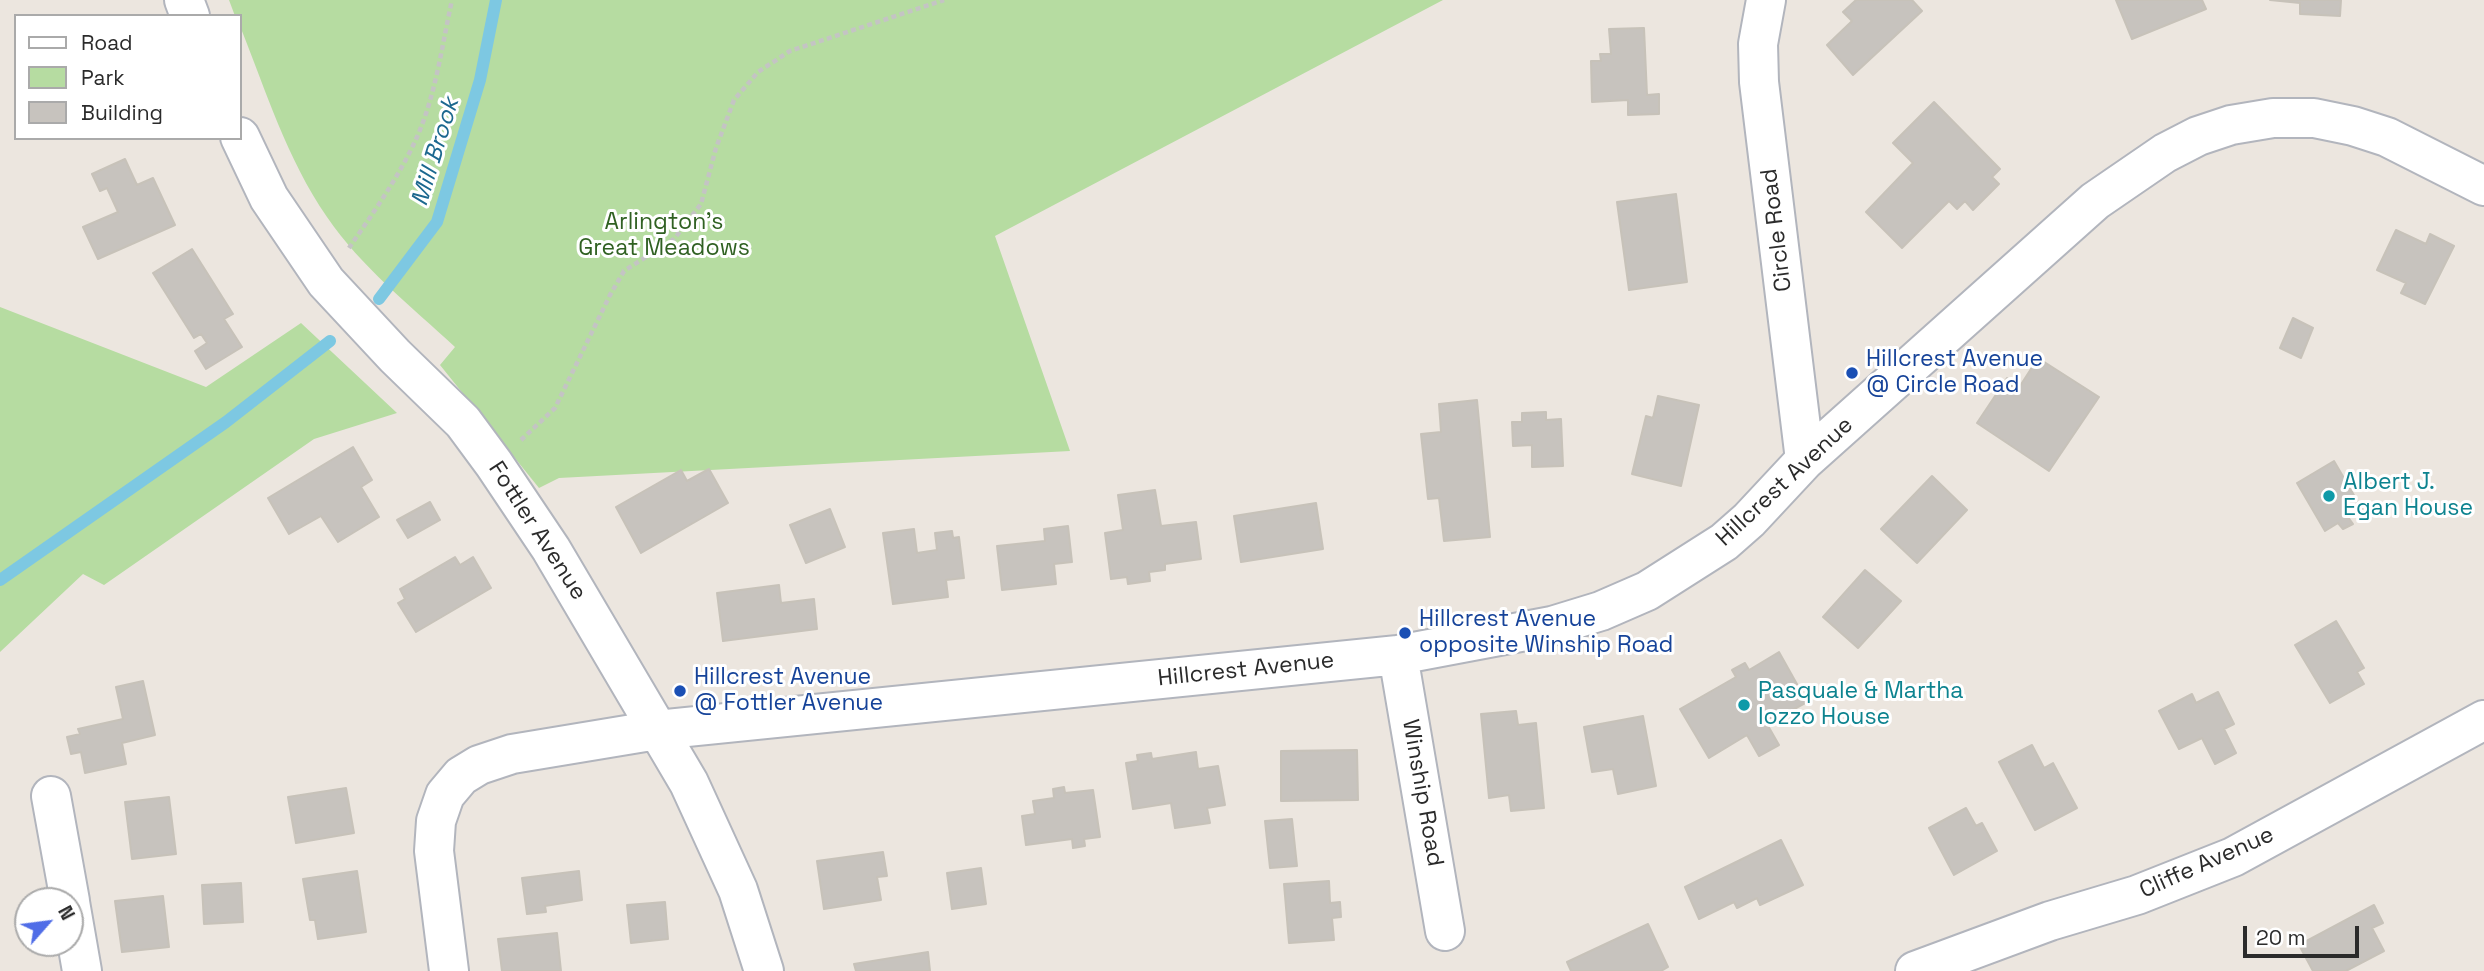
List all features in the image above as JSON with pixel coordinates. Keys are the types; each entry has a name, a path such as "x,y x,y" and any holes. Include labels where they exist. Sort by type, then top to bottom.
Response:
{"street":[{"name":"Circle Road","path":"1766,0 1758,44 1759,82 1805,460"},
{"name":"Hillcrest Avenue","path":"449,971 434,851 436,821 445,795 461,776 479,765 512,754 657,730 1398,655 1552,626 1601,611 1647,591 1724,542 1749,520 1805,460 2095,201 2165,152 2198,136 2231,125 2273,118 2314,118 2387,137 2484,186"},
{"name":"Fottler Avenue","path":"241,140 269,198 326,282 395,356 463,422 551,549 689,783 738,890 764,971"},
{"name":"Winship Road","path":"1398,655 1445,931"},
{"name":"Cliffe Avenue","path":"1915,971 2050,921 2137,895 2233,857 2484,720"},
{"path":"51,796 67,887"}],"path":[{"path":"326,282 386,194 417,136 436,75 452,0"},
{"path":"494,464 555,408 624,271 674,239 701,204 716,148 734,100 758,72 790,51 944,0"}],"green space":[{"name":"Arlington's Great Meadows","path":"229,0 1443,0 995,236 1070,451 559,478 539,488 440,365 455,347 355,253 327,217 300,172 278,124 242,31 242,14 234,14"},
{"path":"0,307 206,387 301,323 397,413 314,439 104,585 83,574 0,652"}],"building":[{"path":"1856,0 1912,0 1922,11 1853,75 1827,45 1852,21 1843,12"},
{"path":"2116,0 2202,0 2206,9 2132,39"},
{"path":"2270,0 2341,0 2340,16 2300,14 2300,3"},
{"path":"1644,28 1647,95 1659,94 1659,114 1628,115 1628,100 1592,102 1591,61 1601,61 1600,54 1611,54 1609,29"},
{"path":"1934,102 2000,169 1992,177 1999,184 1973,210 1965,201 1957,209 1949,201 1902,248 1866,212 1913,163 1893,143"},
{"path":"125,159 137,185 153,178 175,225 98,259 83,227 118,212 107,188 100,191 92,174"},
{"path":"1676,194 1687,282 1629,290 1617,202"},
{"path":"2396,230 2426,244 2430,234 2454,246 2425,304 2401,293 2406,283 2377,270"},
{"path":"192,249 233,314 224,319 242,347 206,369 195,351 207,343 201,334 194,338 153,273"},
{"path":"2293,318 2313,328 2301,358 2280,348"},
{"path":"2038,358 2099,397 2049,471 1977,423 2007,378 2020,386"},
{"path":"1658,396 1699,405 1681,486 1632,474 1646,416 1653,418"},
{"path":"1477,400 1490,537 1444,541 1439,498 1428,499 1421,434 1441,432 1439,404"},
{"path":"1546,412 1546,420 1561,419 1563,466 1532,467 1532,445 1513,446 1512,422 1522,422 1522,413"},
{"path":"353,447 372,480 361,487 379,517 338,542 321,516 289,534 268,498"},
{"name":"Albert J. Egan House","path":"2334,461 2362,509 2348,517 2353,524 2343,529 2338,523 2325,531 2297,483"},
{"path":"709,469 728,503 641,553 616,507 681,470 687,481"},
{"path":"1932,476 1967,510 1917,563 1881,529"},
{"path":"1155,490 1161,526 1196,522 1201,559 1165,564 1165,570 1149,572 1150,581 1128,584 1127,577 1111,579 1105,533 1123,530 1118,495"},
{"path":"430,502 440,520 408,538 397,520"},
{"path":"1316,503 1323,549 1241,562 1234,516"},
{"path":"830,509 845,547 806,563 790,525"},
{"path":"1068,526 1072,562 1054,564 1056,584 1002,590 997,546 1045,541 1044,529"},
{"path":"914,529 917,553 937,550 935,533 952,531 953,538 959,537 964,578 946,580 948,597 893,604 883,533"},
{"path":"455,557 460,565 473,557 491,588 416,632 398,603 405,599 400,589"},
{"path":"1865,570 1901,601 1858,648 1823,617"},
{"path":"779,585 781,603 814,599 817,629 723,641 717,593"},
{"path":"2336,621 2364,668 2357,672 2364,684 2330,703 2295,645"},
{"name":"Pasquale & Martha Iozzo House","path":"1779,652 1807,702 1767,724 1779,745 1759,756 1747,735 1709,758 1680,709 1736,677 1732,670 1745,663 1749,670"},
{"path":"143,681 155,735 122,743 126,764 85,773 81,752 71,754 67,737 80,734 78,729 123,719 116,687"},
{"path":"2218,692 2234,724 2224,729 2236,753 2215,764 2202,738 2179,749 2159,711 2192,694 2196,703"},
{"path":"1516,711 1518,725 1536,723 1544,808 1511,811 1509,795 1489,798 1481,714"},
{"path":"1643,716 1656,786 1618,794 1613,769 1592,772 1584,727"},
{"path":"2032,745 2044,768 2053,763 2077,808 2035,830 1999,762"},
{"path":"1357,750 1358,800 1281,801 1281,751"},
{"path":"1196,752 1198,769 1218,766 1225,805 1207,808 1210,823 1175,828 1171,803 1133,809 1126,763 1138,761 1137,755 1151,753 1152,759"},
{"path":"1064,787 1065,793 1093,790 1100,837 1084,839 1085,846 1073,848 1072,839 1026,845 1022,816 1035,814 1033,801 1054,798 1053,789"},
{"path":"346,788 354,833 296,843 288,797"},
{"path":"169,797 176,854 132,859 125,802"},
{"path":"1966,808 1976,826 1982,823 1997,851 1954,875 1929,828"},
{"path":"1292,819 1297,866 1270,868 1265,821"},
{"path":"1781,840 1803,885 1760,905 1757,898 1737,908 1734,902 1699,919 1685,887"},
{"path":"883,852 887,876 877,877 881,900 824,909 817,861"},
{"path":"981,868 986,904 952,909 947,873"},
{"path":"357,871 366,932 318,939 315,920 310,920 303,879"},
{"path":"579,871 582,900 545,906 546,912 527,914 522,878"},
{"path":"1329,881 1330,903 1340,902 1341,917 1332,918 1334,940 1289,943 1284,884"},
{"path":"241,883 243,922 204,924 202,885"},
{"path":"163,896 169,947 122,952 115,901"},
{"path":"665,902 668,939 631,943 627,905"},
{"path":"2374,905 2383,923 2372,928 2384,951 2346,971 2313,971 2299,945"},
{"path":"1648,924 1668,967 1661,971 1571,971 1567,962"},
{"path":"557,933 561,971 502,971 498,939"},
{"path":"928,952 930,971 856,971 854,964"}],"waterway":[{"name":"Mill Brook","path":"379,299 437,222 480,80 496,0"},
{"path":"0,580 226,422 330,341"}],"place":[{"name":"Hillcrest Avenue @ Circle Road","path":"1852,373"},
{"name":"Albert J. Egan House","path":"2329,496"},
{"name":"Hillcrest Avenue opposite Winship Road","path":"1405,633"},
{"name":"Hillcrest Avenue @ Fottler Avenue","path":"680,691"},
{"name":"Pasquale & Martha Iozzo House","path":"1744,705"}]}
